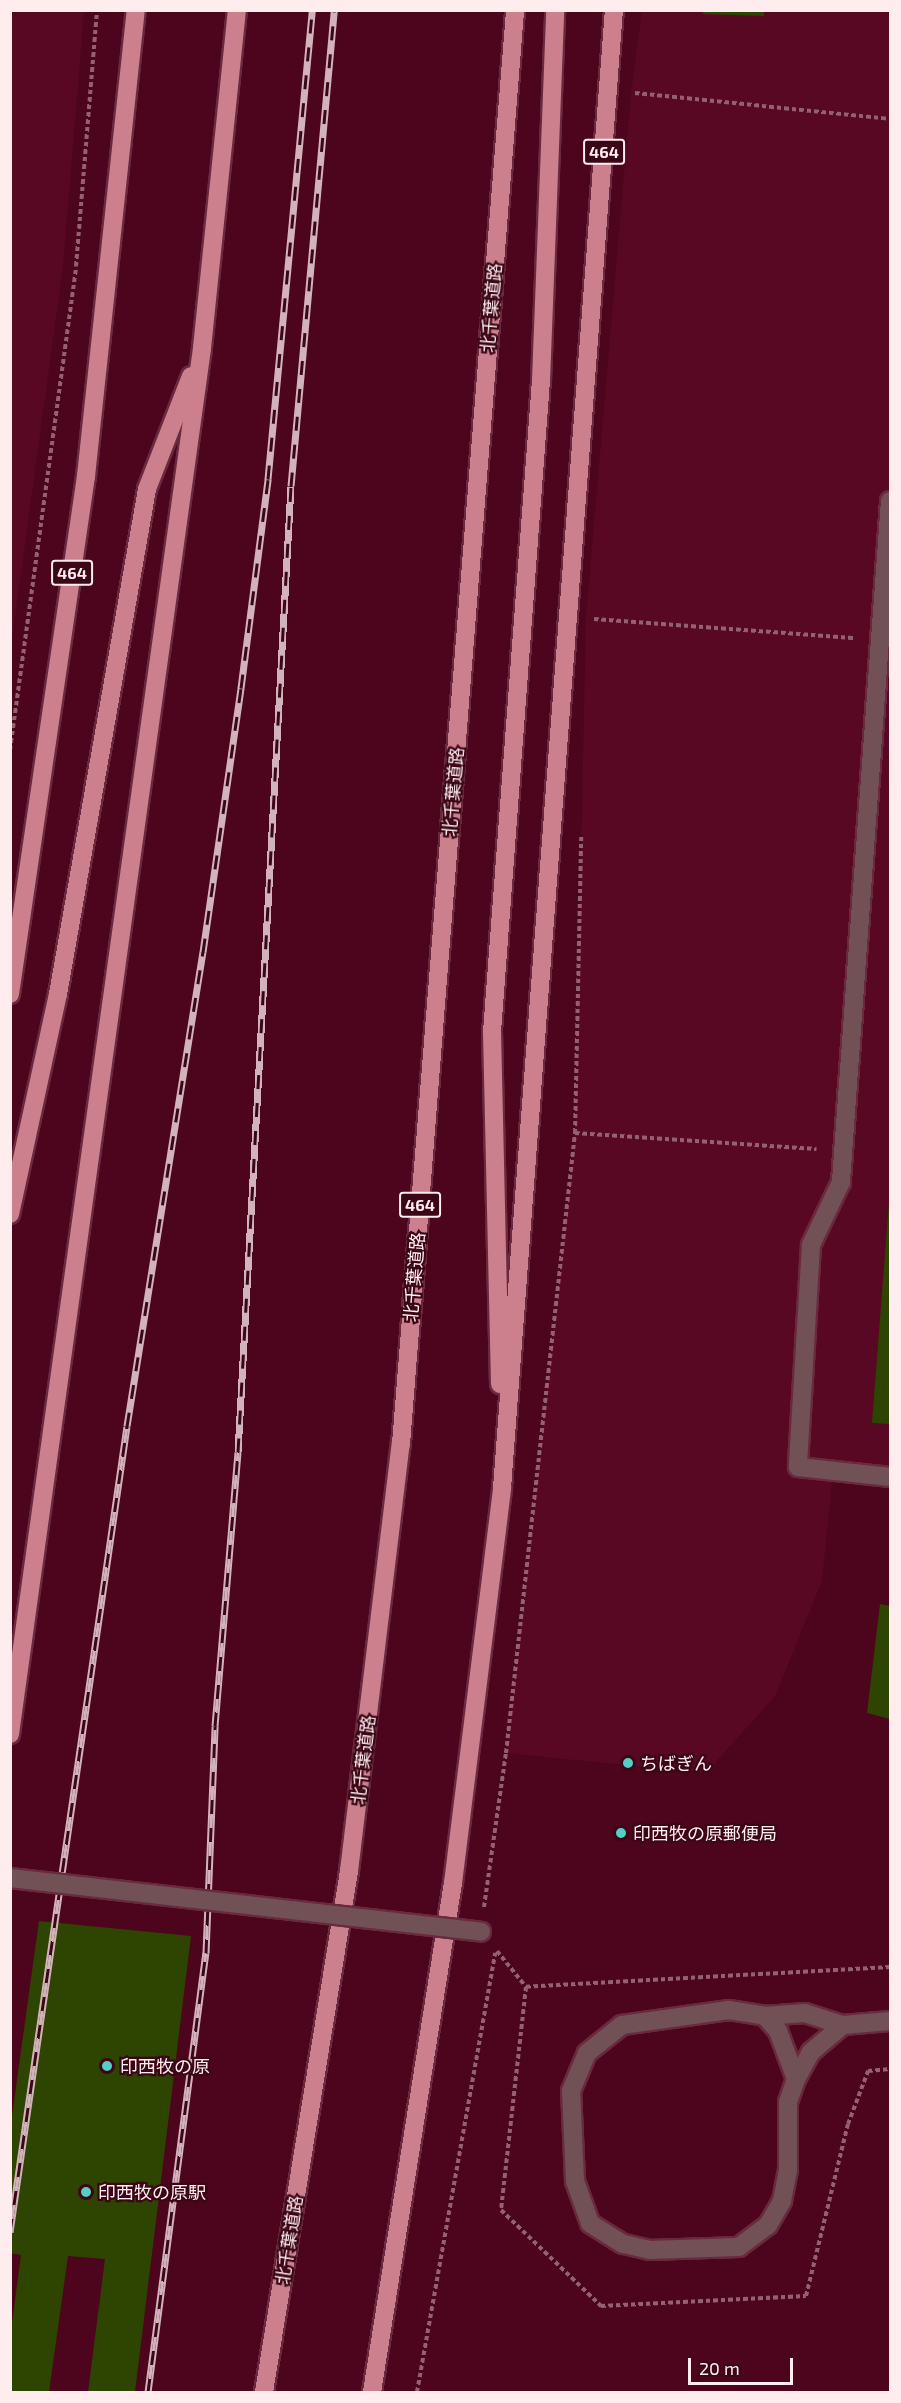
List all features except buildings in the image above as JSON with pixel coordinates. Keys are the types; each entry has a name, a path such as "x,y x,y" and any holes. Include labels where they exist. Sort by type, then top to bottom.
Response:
{"highway":[{"name":"464","path":"10,994 86,476 136,10"},
{"path":"10,1734 202,348 237,10"},
{"name":"北千葉道路","path":"264,2392 349,1871 401,1444 515,10"},
{"path":"502,1488 492,1032 541,381 555,10"},
{"name":"464","path":"372,2392 453,1883 502,1488 614,10"},
{"path":"10,1214 58,994 147,489 202,348"}],"street":[{"path":"891,501 844,1151 841,1182 811,1245 798,1467 891,1477"},
{"path":"10,1878 481,1932"},
{"path":"843,2025 811,2052 796,2079 788,2102 788,2170 782,2201 768,2225 738,2247 650,2250 623,2244 590,2223 575,2181 571,2091 587,2053 622,2025 729,2010 765,2016 805,2013 843,2025 891,2021"},
{"path":"765,2016 778,2031 796,2079"}],"path":[{"path":"10,750 76,266 97,10"},
{"path":"630,93 891,119"},
{"path":"586,618 880,640"},
{"path":"575,1133 844,1151"},
{"path":"481,1932 526,1987 501,2210 601,2306 806,2296 848,2124 868,2071 891,2069"},
{"path":"417,2392 496,1950"},
{"path":"526,1987 891,1967"}],"shaded area":[{"path":"11,10 84,11 63,266 11,646"},
{"path":"642,11 890,11 890,1468 834,1464 822,1581 775,1696 706,1773 506,1753 575,1133 586,618 631,93"}],"railway":[{"path":"10,2232 127,1426 203,952 241,688 268,479 312,10"},
{"path":"148,2392 206,1953 215,1726 238,1452 291,486 334,10"}],"place":[{"name":"ちばぎん","path":"628,1763"},
{"name":"印西牧の原郵便局","path":"621,1833"},
{"name":"印西牧の原","path":"107,2066"},
{"name":"印西牧の原駅","path":"86,2192"}]}
